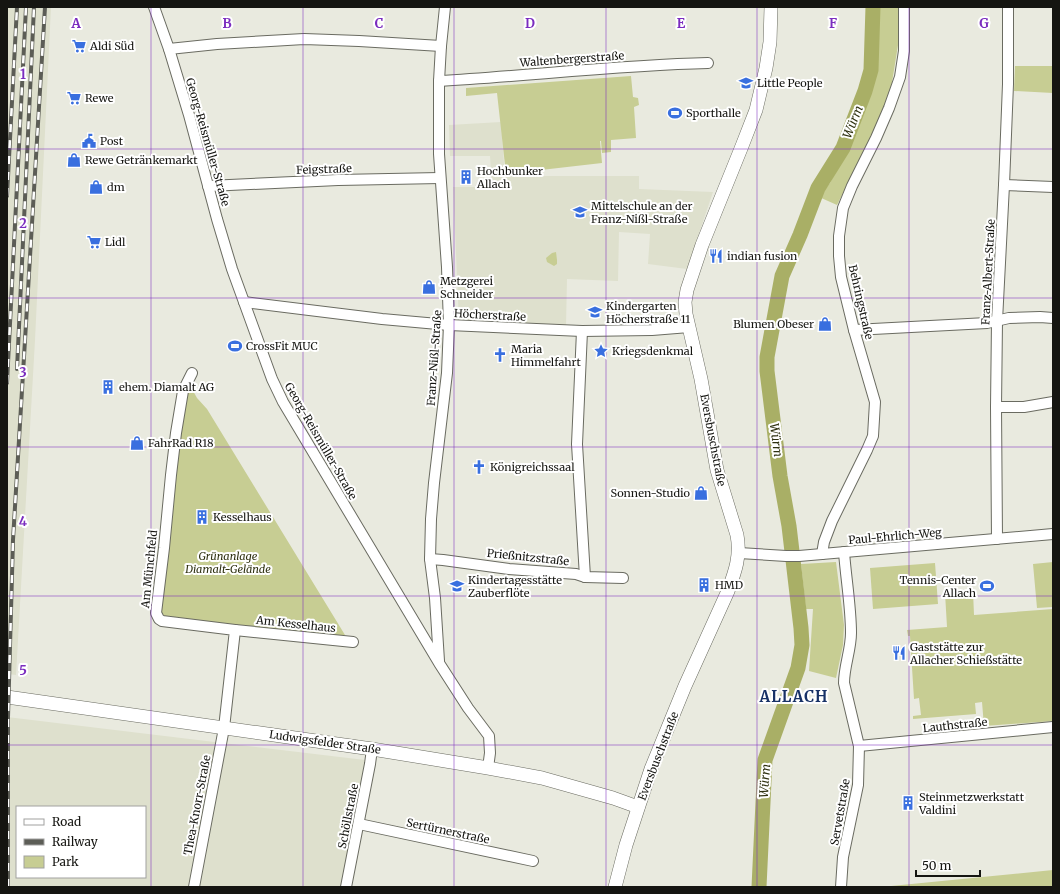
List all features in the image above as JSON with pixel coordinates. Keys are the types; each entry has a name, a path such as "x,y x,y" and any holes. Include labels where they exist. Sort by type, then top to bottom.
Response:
{"main road":[{"name":"Eversbuschstraße","path":"615,887 638,807 661,742 728,591 739,553 737,534 717,470 701,379 686,314 685,302 687,290 702,245 756,110 766,68 770,42 771,7"},
{"name":"Ludwigsfelder Straße","path":"7,697 372,749 488,768 542,778 613,798 638,807"}],"street":[{"name":"Georg-Reismüller-Straße","path":"154,7 190,115 228,256 272,379 283,402 439,663 468,708 489,736 490,754 488,768"},
{"name":"Franz-Nißl-Straße","path":"439,663 435,598 430,559 433,490 447,373 449,325 447,267 440,178 439,81 445,7"},
{"name":"Behringstraße","path":"822,554 824,542 832,521 867,450 872,436 875,402 854,330 841,277 839,236 844,208 852,186 876,138 900,77 904,51 904,7"},
{"name":"Franz-Albert-Straße","path":"997,539 997,321 1008,84 1008,7"},
{"path":"169,49 217,44 304,39 441,46"},
{"name":"Waltenbergerstraße","path":"439,81 580,70 708,63"},
{"name":"Feigstraße","path":"208,186 338,180 440,178"},
{"path":"1004,185 1053,187"},
{"name":"Höcherstraße","path":"244,302 382,319 449,325 582,331 652,330 689,327"},
{"path":"854,330 987,323 1009,318 1053,318"},
{"path":"582,331 577,444 585,577"},
{"name":"Am Münchfeld","path":"192,373 183,391 176,433 156,613 162,621 235,630"},
{"path":"996,407 1024,407 1053,402"},
{"name":"Paul-Ehrlich-Weg","path":"739,553 799,556 1053,534"},
{"name":"Servetstraße","path":"841,887 843,857 858,785 859,746 844,683 851,634 844,552"},
{"name":"Prießnitzstraße","path":"430,559 509,569 576,574 585,577 623,578"},
{"path":"224,728 235,630"},
{"name":"Am Kesselhaus","path":"235,630 354,642"},
{"name":"Lauthstraße","path":"859,746 1053,727"},
{"name":"Thea-Knorr-Straße","path":"194,887 224,728"},
{"name":"Schöllstraße","path":"346,887 372,749"},
{"name":"Sertürnerstraße","path":"359,824 533,861"}],"shaded area":[{"path":"7,7 51,7 35,340 16,675 7,674"},
{"name":"Mittelschule an der Franz-Nißl-Straße","path":"501,122 505,176 639,176 639,189 713,192 687,269 648,264 650,234 619,232 618,281 567,279 566,326 459,321 453,187 492,187 490,156 450,156 449,125"},
{"path":"7,717 365,760 342,887 7,887"}],"green space":[{"path":"877,7 898,7 899,39 889,101 837,205 819,197 830,183 850,142 871,90 878,57 876,27"},
{"path":"1015,66 1053,66 1053,93 1014,91"},
{"path":"631,76 633,97 638,98 639,105 634,107 636,138 611,140 611,152 602,153 600,141 602,163 506,174 497,93 466,96 466,88"},
{"path":"556,252 557,264 554,266 547,262 546,258 552,253"},
{"name":"Grünanlage Diamalt-Gelände","path":"192,389 197,398 207,409 345,635 335,637 165,617 160,611 185,401 187,393"},
{"path":"836,562 844,625 843,645 836,678 809,671 813,609 806,609 801,564"},
{"path":"1053,562 1053,607 1037,608 1033,564"},
{"path":"935,563 938,604 873,609 870,568"},
{"path":"973,591 974,615 1053,609 1053,721 984,726 982,702 975,703 976,714 913,719 913,716 921,715 919,698 914,699 910,636 908,636 907,630 947,627 945,593"},
{"path":"1053,870 1053,887 881,887"}],"waterway":[{"name":"Würm","path":"759,887 765,760 798,668 802,645 789,526 780,476 767,371 767,357 782,276 818,188 843,148 865,91 871,70 873,7"}],"railway":[{"path":"7,196 17,7"},
{"path":"7,383 26,7"},
{"path":"17,369 34,7"},
{"path":"8,887 8,717 13,540 45,7"}],"place":[{"name":"Aldi Süd","path":"79,46"},
{"name":"Little People","path":"746,83"},
{"name":"Rewe","path":"74,98"},
{"name":"Sporthalle","path":"675,113"},
{"name":"Post","path":"89,141"},
{"name":"Rewe Getränkemarkt","path":"74,160"},
{"name":"Hochbunker Allach","path":"466,177"},
{"name":"dm","path":"96,187"},
{"name":"Mittelschule an der Franz-Nißl-Straße","path":"580,212"},
{"name":"Lidl","path":"94,242"},
{"name":"indian fusion","path":"716,256"},
{"name":"Metzgerei Schneider","path":"429,287"},
{"name":"Kindergarten Höcherstraße 11","path":"595,312"},
{"name":"Blumen Obeser","path":"825,324"},
{"name":"CrossFit MUC","path":"235,346"},
{"name":"Kriegsdenkmal","path":"601,351"},
{"name":"Maria Himmelfahrt","path":"500,355"},
{"name":"ehem. Diamalt AG","path":"108,387"},
{"name":"FahrRad R18","path":"137,443"},
{"name":"Königreichssaal","path":"479,467"},
{"name":"Sonnen-Studio","path":"701,493"},
{"name":"Kesselhaus","path":"202,517"},
{"name":"HMD","path":"704,585"},
{"name":"Kindertagesstätte Zauberflöte","path":"457,586"},
{"name":"Tennis-Center Allach","path":"987,586"},
{"name":"Gaststätte zur Allacher Schießstätte","path":"899,653"},
{"name":"Steinmetzwerkstatt Valdini","path":"908,803"}],"district":[{"name":"ALLACH","path":"794,697"}]}
